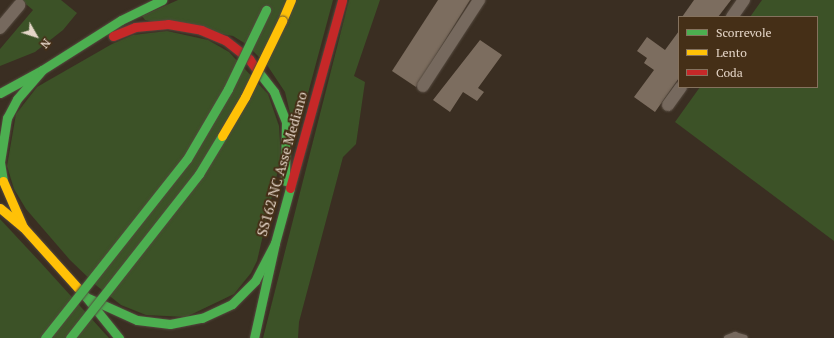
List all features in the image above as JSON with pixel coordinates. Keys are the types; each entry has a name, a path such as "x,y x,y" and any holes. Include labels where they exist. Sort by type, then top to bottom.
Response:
{"main road":[{"name":"SS162 NC Asse Mediano","path":"162,0 122,20 42,70 17,99 7,118 2,138 0,162 4,184 23,226 86,297 137,320 170,324 202,318 232,304 255,280 275,243 284,203 342,0"},
{"path":"45,338 187,159 228,89 270,0"},
{"path":"70,338 199,174 245,97 291,0"},
{"path":"79,48 135,27 168,24 201,30 225,40 253,64 274,92 286,121 284,203"},
{"path":"0,81 42,70"},
{"path":"0,93 42,70"},
{"path":"0,208 23,226"},
{"path":"254,338 275,243"},
{"path":"86,297 120,338"}],"street":[{"path":"423,86 478,0"},
{"path":"733,16 744,0"},
{"path":"0,28 19,5"},
{"path":"668,105 680,88"}],"lane":[{"path":"727,338 735,335 745,338"}],"green space":[{"path":"21,0 61,0 77,13 63,30 35,52 0,66 0,49 33,10"},
{"path":"178,0 333,0 296,138 285,92 267,65 246,44 233,36 145,20 142,16"},
{"path":"349,0 380,0 354,76 365,82 356,144 343,157 299,322 298,338 263,338"},
{"path":"762,0 834,0 834,241 675,122 699,88 818,88 818,16 751,16"},
{"path":"167,31 208,40 229,52 268,94 279,126 281,157 257,261 251,273 234,294 186,317 146,315 121,305 97,286 70,260 26,209 14,189 7,166 16,114 37,87 112,44 133,35"},
{"path":"0,219 41,263 109,338 0,338"}],"building":[{"path":"438,0 470,0 416,87 392,71"},
{"path":"694,0 731,0 719,16 683,16"},
{"path":"678,32 678,79 655,112 634,97 654,70 644,63 647,58 637,51 647,37 665,50"},
{"path":"480,40 502,55 478,88 484,92 477,101 463,92 450,112 433,100"}],"traffic: fast":[{"path":"3,181 0,162 7,118 17,99 42,70 121,20 162,0"},
{"path":"45,338 187,159 228,89 266,10"},
{"path":"0,93 42,70"},
{"path":"257,70 274,92 286,121 285,181"},
{"path":"70,338 199,174 222,136"},
{"path":"78,288 86,297 137,320 170,324 202,318 232,304 255,281 275,243 290,188"},
{"path":"254,338 275,243"},
{"path":"86,297 119,338"}],"traffic: slow":[{"path":"282,21 291,0"},
{"path":"222,136 245,97 282,21"},
{"path":"3,181 23,227 78,288"},
{"path":"0,208 23,227"}],"traffic: jam":[{"path":"290,188 342,0"},
{"path":"113,36 135,27 168,24 201,30 225,40 249,59 257,70"}]}
